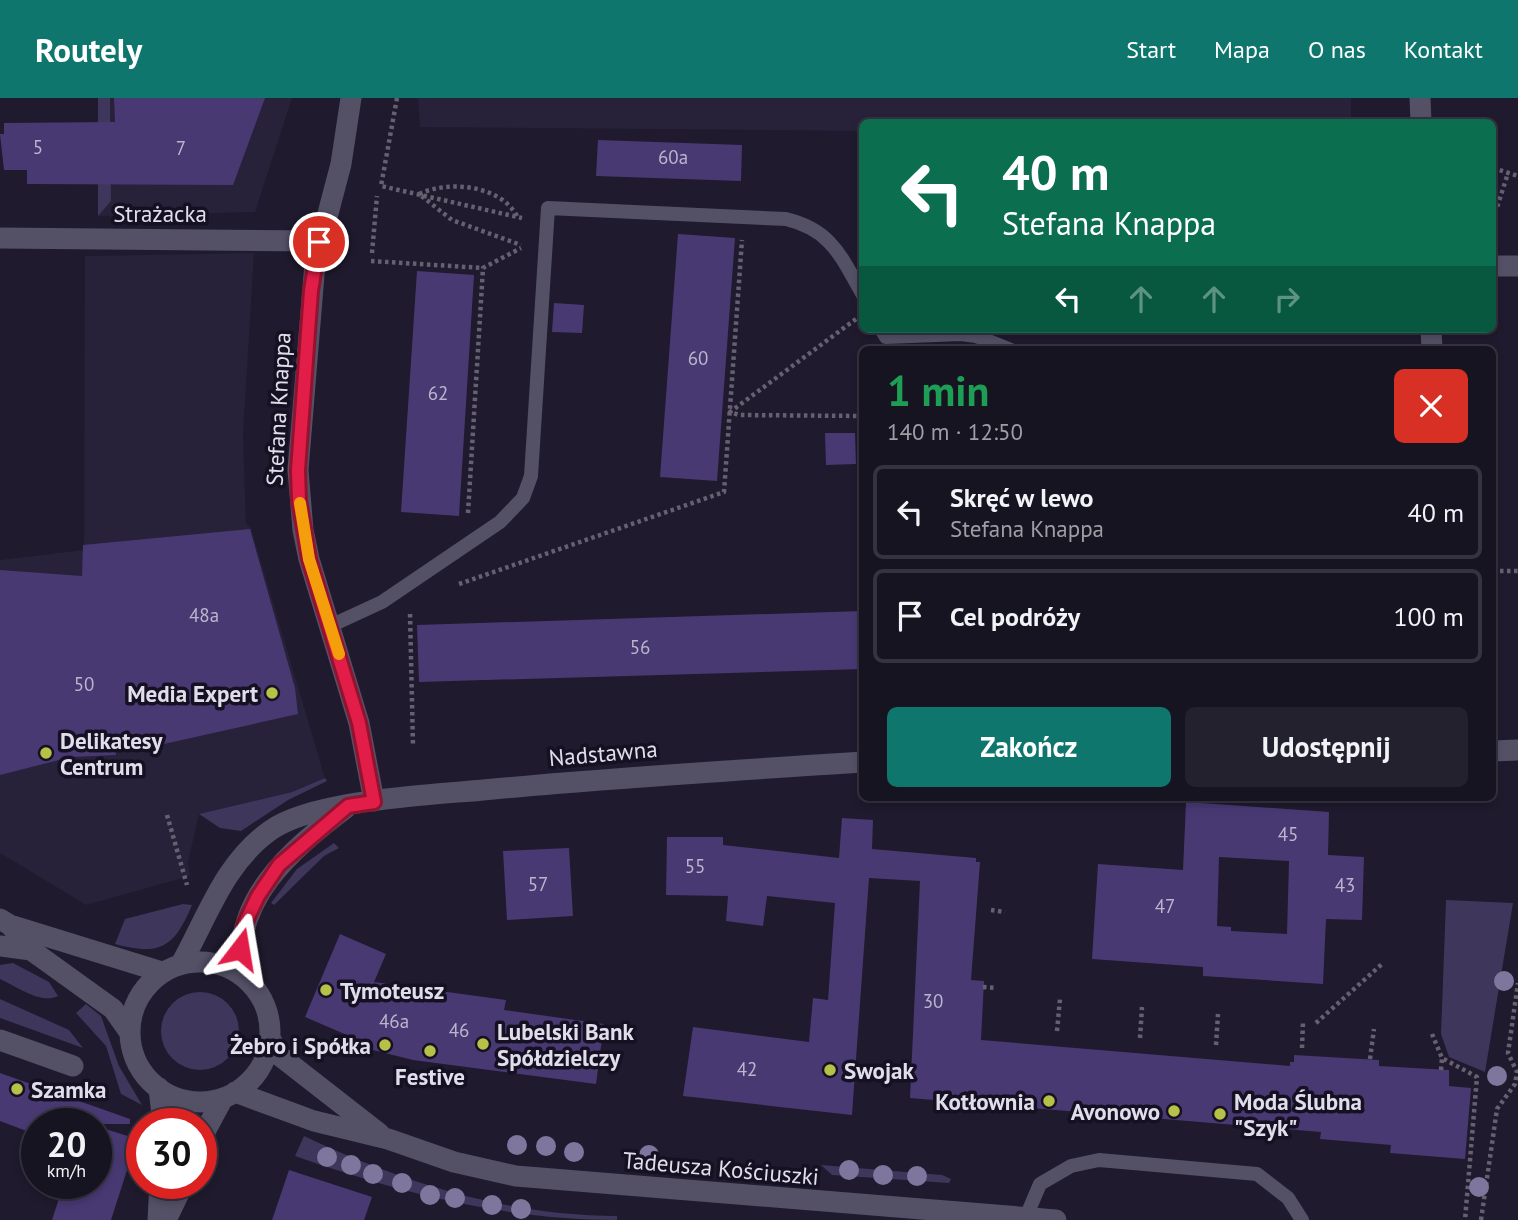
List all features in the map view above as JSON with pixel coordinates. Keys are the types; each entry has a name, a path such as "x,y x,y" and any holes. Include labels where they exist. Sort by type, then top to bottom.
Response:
{"street":[{"name":"Stefana Knappa","path":"351,98 341,164 319,242 311,291 298,470 303,530 359,723 374,802"},
{"path":"1420,98 1422,119"},
{"name":"Strażacka","path":"0,238 319,242"},
{"path":"1496,266 1518,266"},
{"path":"1496,751 1518,750"},
{"name":"Nadstawna","path":"171,968 228,872 256,841 297,816 374,802 633,776 859,762"},
{"path":"244,978 240,949 245,923 258,896 292,852 348,806"},
{"path":"5,922 171,968 203,961 225,966 244,978 262,998 270,1038 255,1075 229,1095 217,1114"},
{"path":"5,922 31,950 113,1009 130,1033 141,1069 159,1088 190,1101 229,1095"},
{"path":"0,946 31,950"},
{"path":"130,1033 138,999 171,968"},
{"name":"Tadeusza Kościuszki","path":"270,1038 280,1056 289,1064 388,1139"},
{"path":"0,1040 73,1066"},
{"path":"159,1088 161,1108"},
{"name":"Tadeusza Kościuszki","path":"229,1095 314,1121 388,1139 454,1162 516,1176 1056,1220"},
{"path":"158,1220 159,1199"},
{"path":"166,1220 176,1199"}],"lane":[{"path":"330,626 382,602 466,546 517,507 531,476 548,208 786,219 814,228 835,246 859,289"},
{"path":"884,333 886,337 976,336 1001,346"},
{"path":"1026,1219 1040,1184 1071,1166 1099,1160 1256,1174 1287,1198 1303,1220"}],"path":[{"path":"397,98 381,186 501,213"},
{"path":"1496,169 1518,176"},
{"path":"1496,211 1508,173"},
{"path":"419,194 434,187 477,191 507,201 517,217"},
{"path":"371,261 483,268 524,246 452,220 419,194"},
{"path":"372,253 377,196"},
{"path":"449,588 724,492 744,217"},
{"path":"466,546 483,268"},
{"path":"730,412 859,318"},
{"path":"730,412 739,415 859,416"},
{"path":"1496,571 1518,571"},
{"path":"410,601 413,746"},
{"path":"167,815 190,892"},
{"path":"991,910 1004,912"},
{"path":"1316,1023 1382,964"},
{"path":"1481,1220 1497,1109 1515,1084 1517,1072 1508,1053 1518,984"},
{"path":"983,988 997,988"},
{"path":"1057,1031 1060,999"},
{"path":"1140,1038 1142,1007"},
{"path":"1216,1045 1219,1014"},
{"path":"1301,1048 1303,1022"},
{"path":"1370,1059 1374,1028"},
{"path":"1432,1034 1442,1058 1441,1070"},
{"path":"1442,1058 1477,1077 1465,1220"}],"shaded area":[{"path":"98,98 292,98 255,212 98,216"},
{"path":"98,98 110,98 111,201 98,216"},
{"path":"418,98 1351,98 1351,119 859,119 859,131 420,127"},
{"path":"254,253 243,435 246,523 251,528 325,778 292,792 199,814 188,862 190,876 86,905 0,853 0,560 84,550 85,256"},
{"path":"325,778 327,781 288,800 241,831 220,828 199,814 292,792"},
{"path":"334,843 339,848 324,856 274,905 271,903 297,869"},
{"path":"1446,900 1513,903 1485,1072 1449,1057 1441,1034"},
{"path":"183,904 192,905 179,931 164,945 143,949 115,944 125,919"},
{"path":"13,963 49,982 58,996 36,996 0,979 0,965"},
{"path":"200,992 215,995 227,1004 236,1016 239,1031 236,1046 227,1058 215,1067 200,1070 185,1067 173,1058 164,1046 161,1031 164,1016 173,1004 185,995"},
{"path":"0,999 69,1030 83,1048 0,1018"},
{"path":"86,1004 101,1016 119,1066 142,1105 121,1094 106,1046 76,1013"},
{"path":"304,1136 379,1168 456,1193 536,1210 617,1216 617,1220 575,1219 494,1210 413,1193 295,1156"},
{"path":"821,1165 942,1175 951,1179 949,1183 832,1175"}],"building":[{"path":"114,98 265,98 233,185 27,184 27,170 4,170 0,134 4,134 4,123 115,122"},
{"path":"598,140 742,145 741,181 596,176"},
{"path":"678,234 735,238 717,481 660,477"},
{"path":"417,271 474,275 459,516 401,512"},
{"path":"554,303 584,305 582,333 552,332"},
{"path":"825,433 855,433 856,464 826,465"},
{"path":"250,529 295,688 298,714 128,752 116,750 116,755 71,757 0,775 0,570 82,576 83,545"},
{"path":"859,611 859,669 419,682 417,625"},
{"path":"1186,802 1329,812 1328,855 1364,857 1362,920 1326,919 1323,984 1203,976 1203,967 1092,959 1098,864 1183,870","holes":["1219,857 1289,861 1287,934 1231,931 1231,927 1217,926"]},
{"path":"842,818 873,820 872,849 976,858 976,862 980,862 971,980 984,981 981,1040 1290,1066 1290,1062 1294,1062 1294,1055 1379,1060 1379,1066 1449,1070 1449,1086 1471,1088 1465,1159 1390,1153 1391,1145 1320,1139 1321,1132 910,1098 920,881 869,878 852,1115 683,1096 693,1027 809,1042 813,998 828,1000 835,903 767,896 763,926 726,921 728,896 666,895 667,837 723,837 723,845 839,858"},
{"path":"569,848 573,916 507,920 503,851"},
{"path":"340,934 386,954 374,982 506,1000 504,1010 604,1024 596,1084 413,1060 361,1047 363,1042 305,1017"},
{"path":"0,1073 99,1108 21,1108 21,1129 0,1121"},
{"path":"112,1113 126,1118 126,1124 112,1124"},
{"path":"112,1131 126,1136 126,1173 111,1220 52,1220 59,1199 112,1199"},
{"path":"289,1170 372,1197 364,1220 272,1220"}],"slow traffic":[{"path":"300,503 309,559 339,654"}],"place":[{"name":"Media Expert","path":"272,693"},
{"name":"Delikatesy Centrum","path":"46,753"},
{"name":"Tymoteusz","path":"326,990"},
{"name":"Lubelski Bank Spółdzielczy","path":"483,1044"},
{"name":"Żebro i Spółka","path":"385,1045"},
{"name":"Festive","path":"430,1051"},
{"name":"Swojak","path":"830,1070"},
{"name":"Szamka","path":"17,1089"},
{"name":"Kotłownia","path":"1049,1101"},
{"name":"Avonowo","path":"1174,1111"},
{"name":"Moda Ślubna \"Szyk\"","path":"1220,1114"}],"route":[{"path":"240,949 245,923 258,896 279,865 348,806 374,802 366,751 309,559 299,500 298,470 311,291 319,242"}]}
